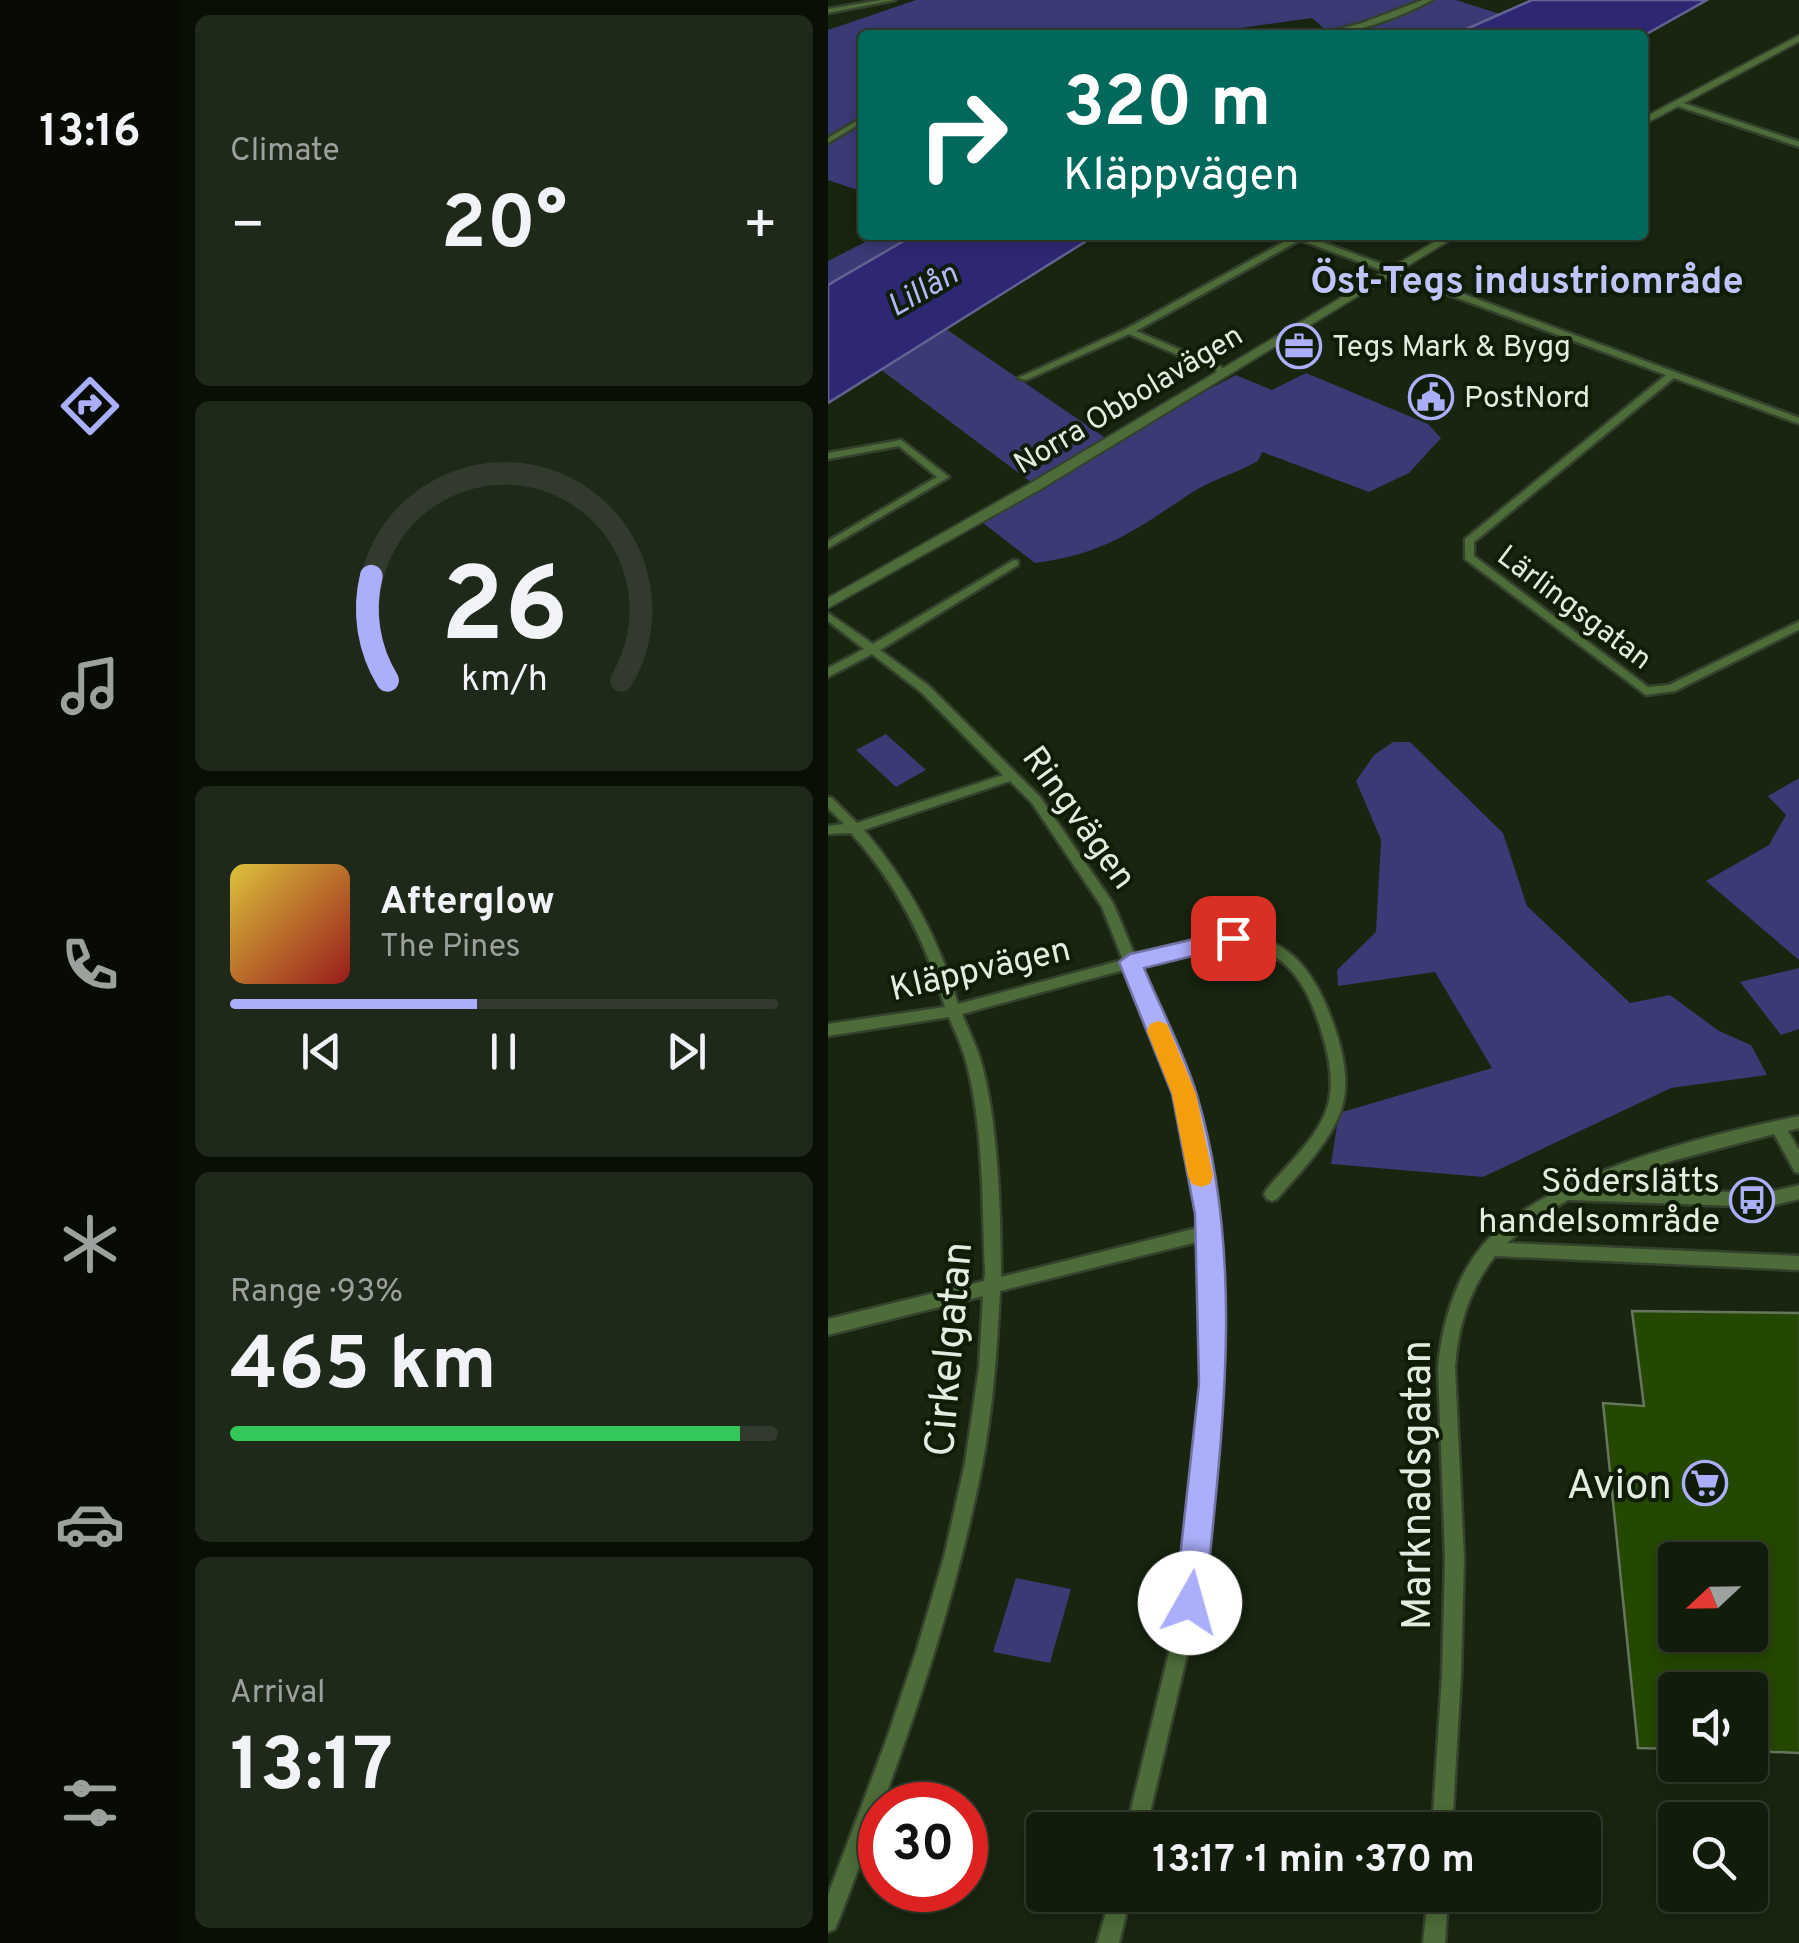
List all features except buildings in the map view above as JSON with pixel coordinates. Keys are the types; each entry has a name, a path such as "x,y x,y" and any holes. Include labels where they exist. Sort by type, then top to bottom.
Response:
{"street":[{"path":"828,11 892,0"},
{"path":"1343,30 1429,0"},
{"path":"1648,119 1800,37"},
{"path":"1677,103 1800,145"},
{"path":"828,140 858,123"},
{"path":"1023,378 1129,331 1290,240"},
{"path":"1308,240 1800,421"},
{"name":"Norra Obbolavägen","path":"828,604 1036,486 1445,240"},
{"path":"1129,331 1225,372"},
{"name":"Lärlingsgatan","path":"1673,374 1469,541 1469,557 1646,691 1671,688 1800,624"},
{"path":"828,456 902,444 944,477 828,545"},
{"path":"828,674 1014,563"},
{"name":"Ringvägen","path":"828,616 925,689 1036,800 1108,906 1184,1094 1208,1232 1213,1384 1190,1603 1140,1812"},
{"path":"828,830 857,828 1014,776"},
{"name":"Cirkelgatan","path":"828,801 857,828 913,912 938,961 974,1060 985,1129 996,1287 980,1440 960,1540 902,1728 828,1922"},
{"name":"Kläppvägen","path":"828,1030 953,1011 1233,938 1266,948 1292,961 1306,982 1336,1052 1340,1078 1336,1106 1323,1130 1272,1194"},
{"name":"Marknadsgatan","path":"1443,1812 1454,1577 1448,1344 1462,1296 1489,1248 1540,1204 1652,1160 1800,1122"},
{"path":"1778,1126 1800,1166"},
{"path":"1563,1194 1765,1200 1800,1192"},
{"path":"828,1327 1208,1232"},
{"path":"1489,1248 1800,1262"},
{"path":"1108,1943 1116,1912"},
{"path":"1434,1943 1437,1912"},
{"path":"1437,1920 1444,1943"}],"shaded area":[{"path":"916,0 1456,0 1500,14 1464,30 1325,30 1312,18 1227,30 858,30 858,190 828,180 828,30"},
{"path":"869,240 905,240 828,285 828,261"},
{"path":"943,327 1110,441 1236,375 1272,390 1306,373 1428,424 1441,438 1409,473 1369,492 1262,452 1258,461 1196,490 1116,540 1080,554 1035,563 983,523 1040,489 880,369"},
{"path":"886,734 926,770 896,787 856,750"},
{"path":"1393,742 1410,742 1503,833 1527,906 1630,1003 1670,995 1719,1031 1751,1045 1767,1075 1671,1088 1483,1177 1331,1164 1339,1113 1492,1068 1435,972 1338,986 1337,970 1376,932 1381,840 1356,781 1374,755"},
{"path":"1799,778 1799,960 1706,881 1769,845 1786,815 1768,796"},
{"path":"1799,968 1799,1029 1781,1035 1740,982"},
{"path":"1016,1578 1071,1589 1050,1663 993,1652"}],"water":[{"path":"1532,0 1707,0 1648,33 1648,30 1464,30"},
{"name":"Lillån","path":"905,240 1088,240 828,403 828,285"}],"slow traffic":[{"path":"1158,1031 1184,1094 1201,1176"}],"place":[{"name":"Tegs Mark & Bygg","path":"1299,346"},
{"name":"PostNord","path":"1431,397"},
{"name":"Söderslätts handelsområde","path":"1752,1200"},
{"name":"Avion","path":"1705,1483"}],"district":[{"name":"Öst-Tegs industriområde","path":"1527,280"}],"route":[{"path":"1190,1603 1213,1384 1208,1214 1184,1094 1130,962 1233,938"}]}
